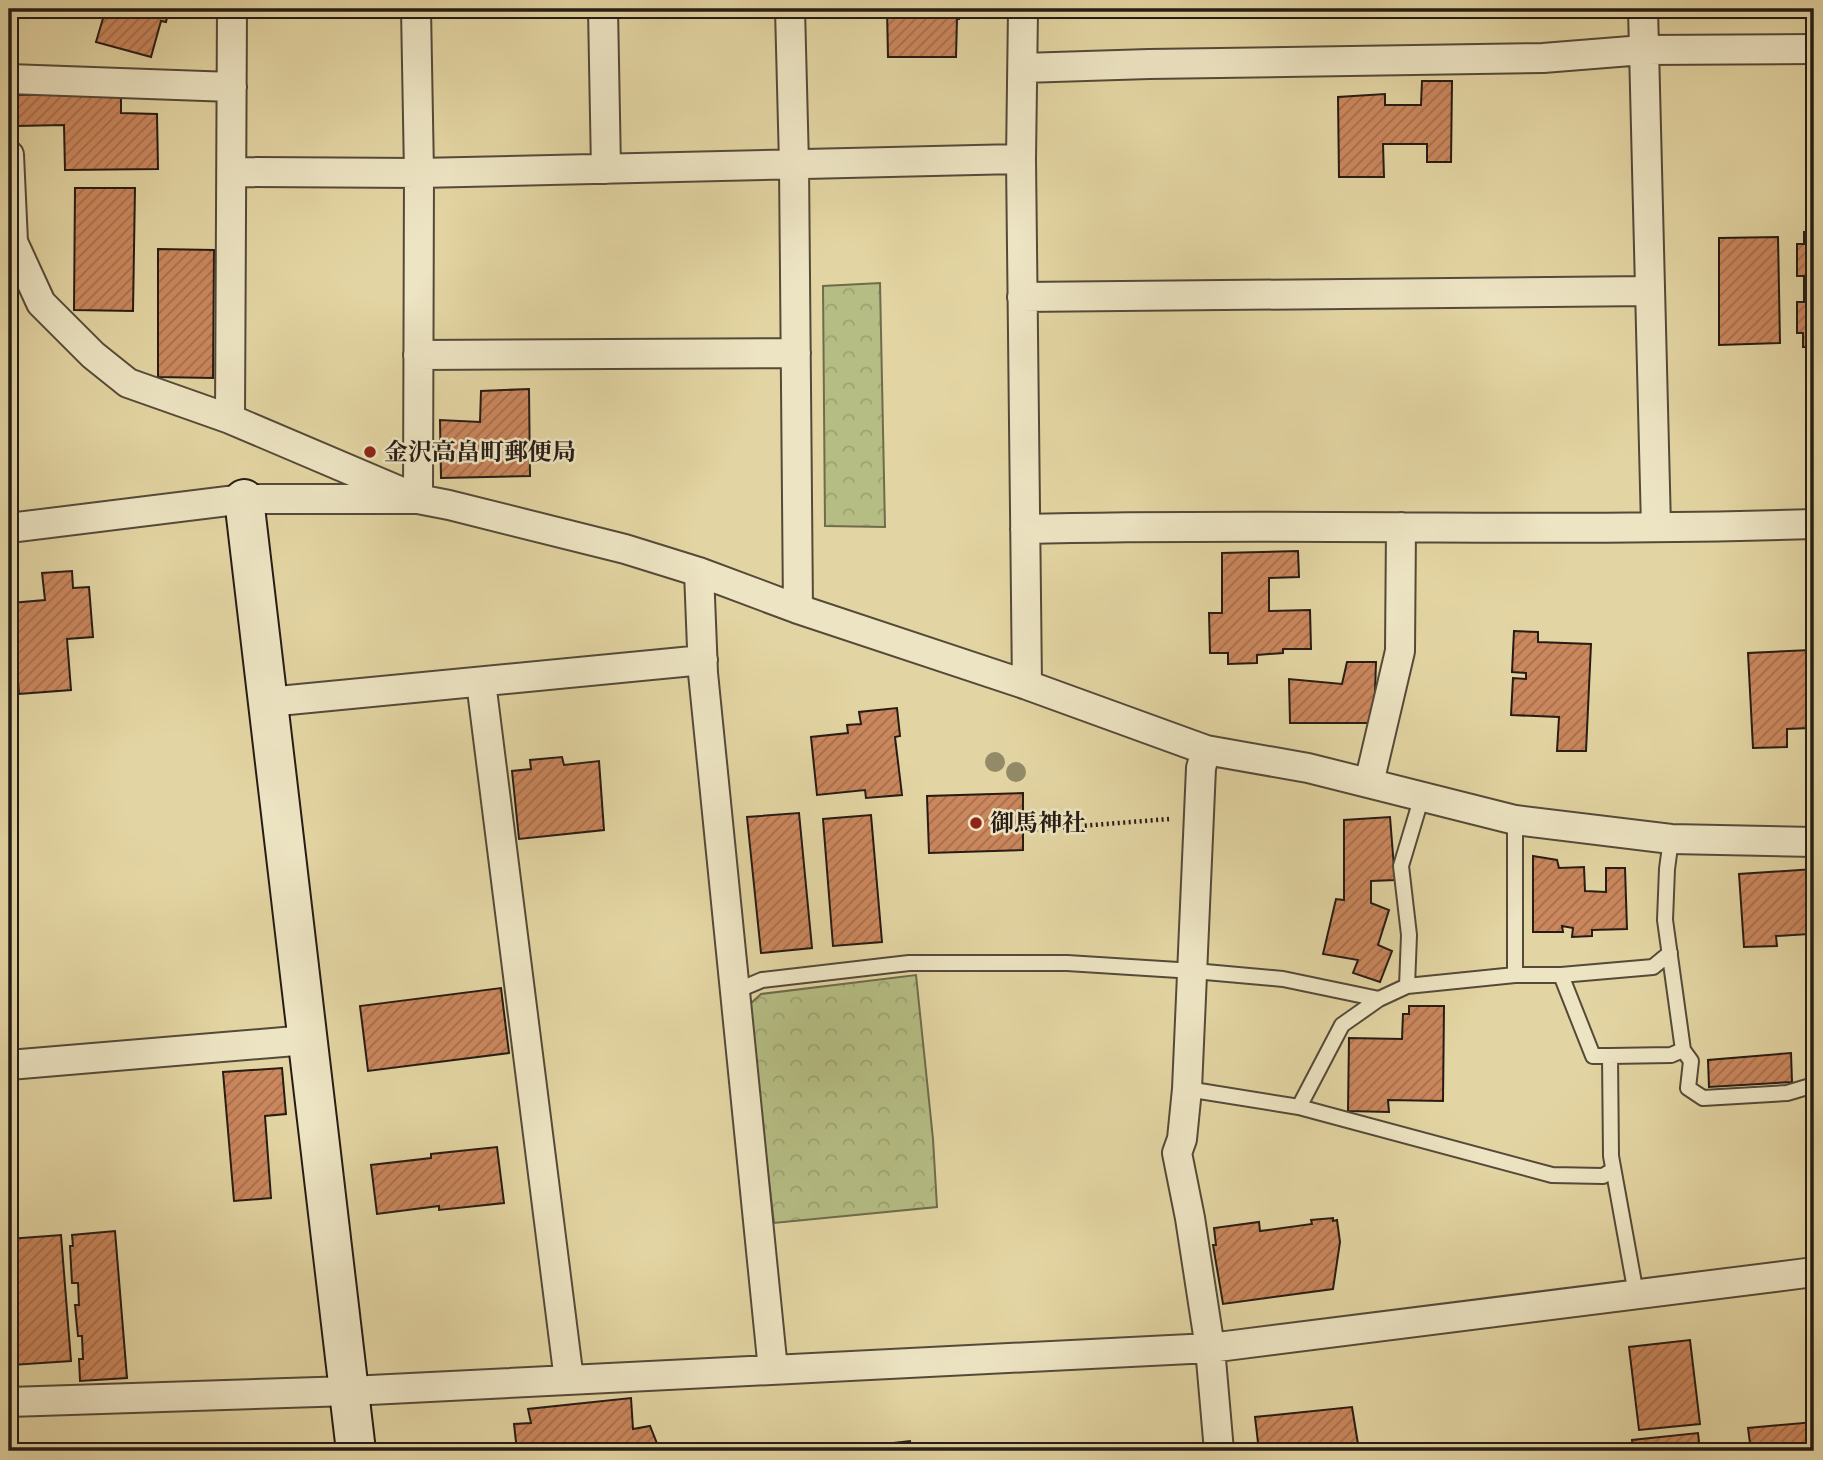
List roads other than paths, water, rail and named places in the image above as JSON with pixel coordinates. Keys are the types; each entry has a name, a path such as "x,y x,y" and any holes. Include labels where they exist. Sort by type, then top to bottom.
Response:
{"street":[{"path":"230,419 232,9"},
{"path":"416,9 419,173 418,499"},
{"path":"603,9 606,169"},
{"path":"790,9 798,609"},
{"path":"1023,9 1021,159 1027,685"},
{"path":"1643,9 1656,527"},
{"path":"1023,68 1543,58 1643,50 1814,49"},
{"path":"9,79 232,86"},
{"path":"9,155 11,242 41,303 93,355 128,383 230,419 418,499"},
{"path":"232,172 419,173 1021,159"},
{"path":"1023,297 1650,291"},
{"path":"418,355 796,353"},
{"path":"244,499 356,1451"},
{"path":"9,528 244,499 418,499 612,545 699,572 798,609 1027,685 1206,750 1308,768 1515,820 1671,839 1814,842"},
{"path":"1025,528 1656,527 1814,524"},
{"path":"1368,783 1399,651 1401,527"},
{"path":"699,572 703,660 773,1370"},
{"path":"268,702 703,660"},
{"path":"481,682 569,1380"},
{"path":"1206,750 1200,768 1194,971 1187,1089 1182,1139 1177,1153 1191,1218 1210,1348 1219,1451"},
{"path":"9,1065 307,1040"},
{"path":"9,1402 350,1391 1210,1348 1814,1272"}],"lane":[{"path":"1407,986 1409,935 1401,866 1422,796"},
{"path":"1515,820 1515,975"},
{"path":"1671,839 1665,920 1683,1049 1691,1061 1688,1088 1703,1098 1787,1093 1814,1085"},
{"path":"1299,1107 1342,1025 1379,999 1407,986 1515,975 1560,975 1653,967 1670,953"},
{"path":"736,990 762,980 909,963 1067,964 1283,979 1379,999"},
{"path":"1560,975 1593,1056 1671,1055 1683,1049"},
{"path":"1610,1056 1611,1156 1636,1294"},
{"path":"1187,1089 1299,1107 1552,1175 1603,1176 1613,1170"}],"place":[{"name":"金沢高畠町郵便局","path":"370,452"},
{"name":"御馬神社","path":"976,823"}]}
